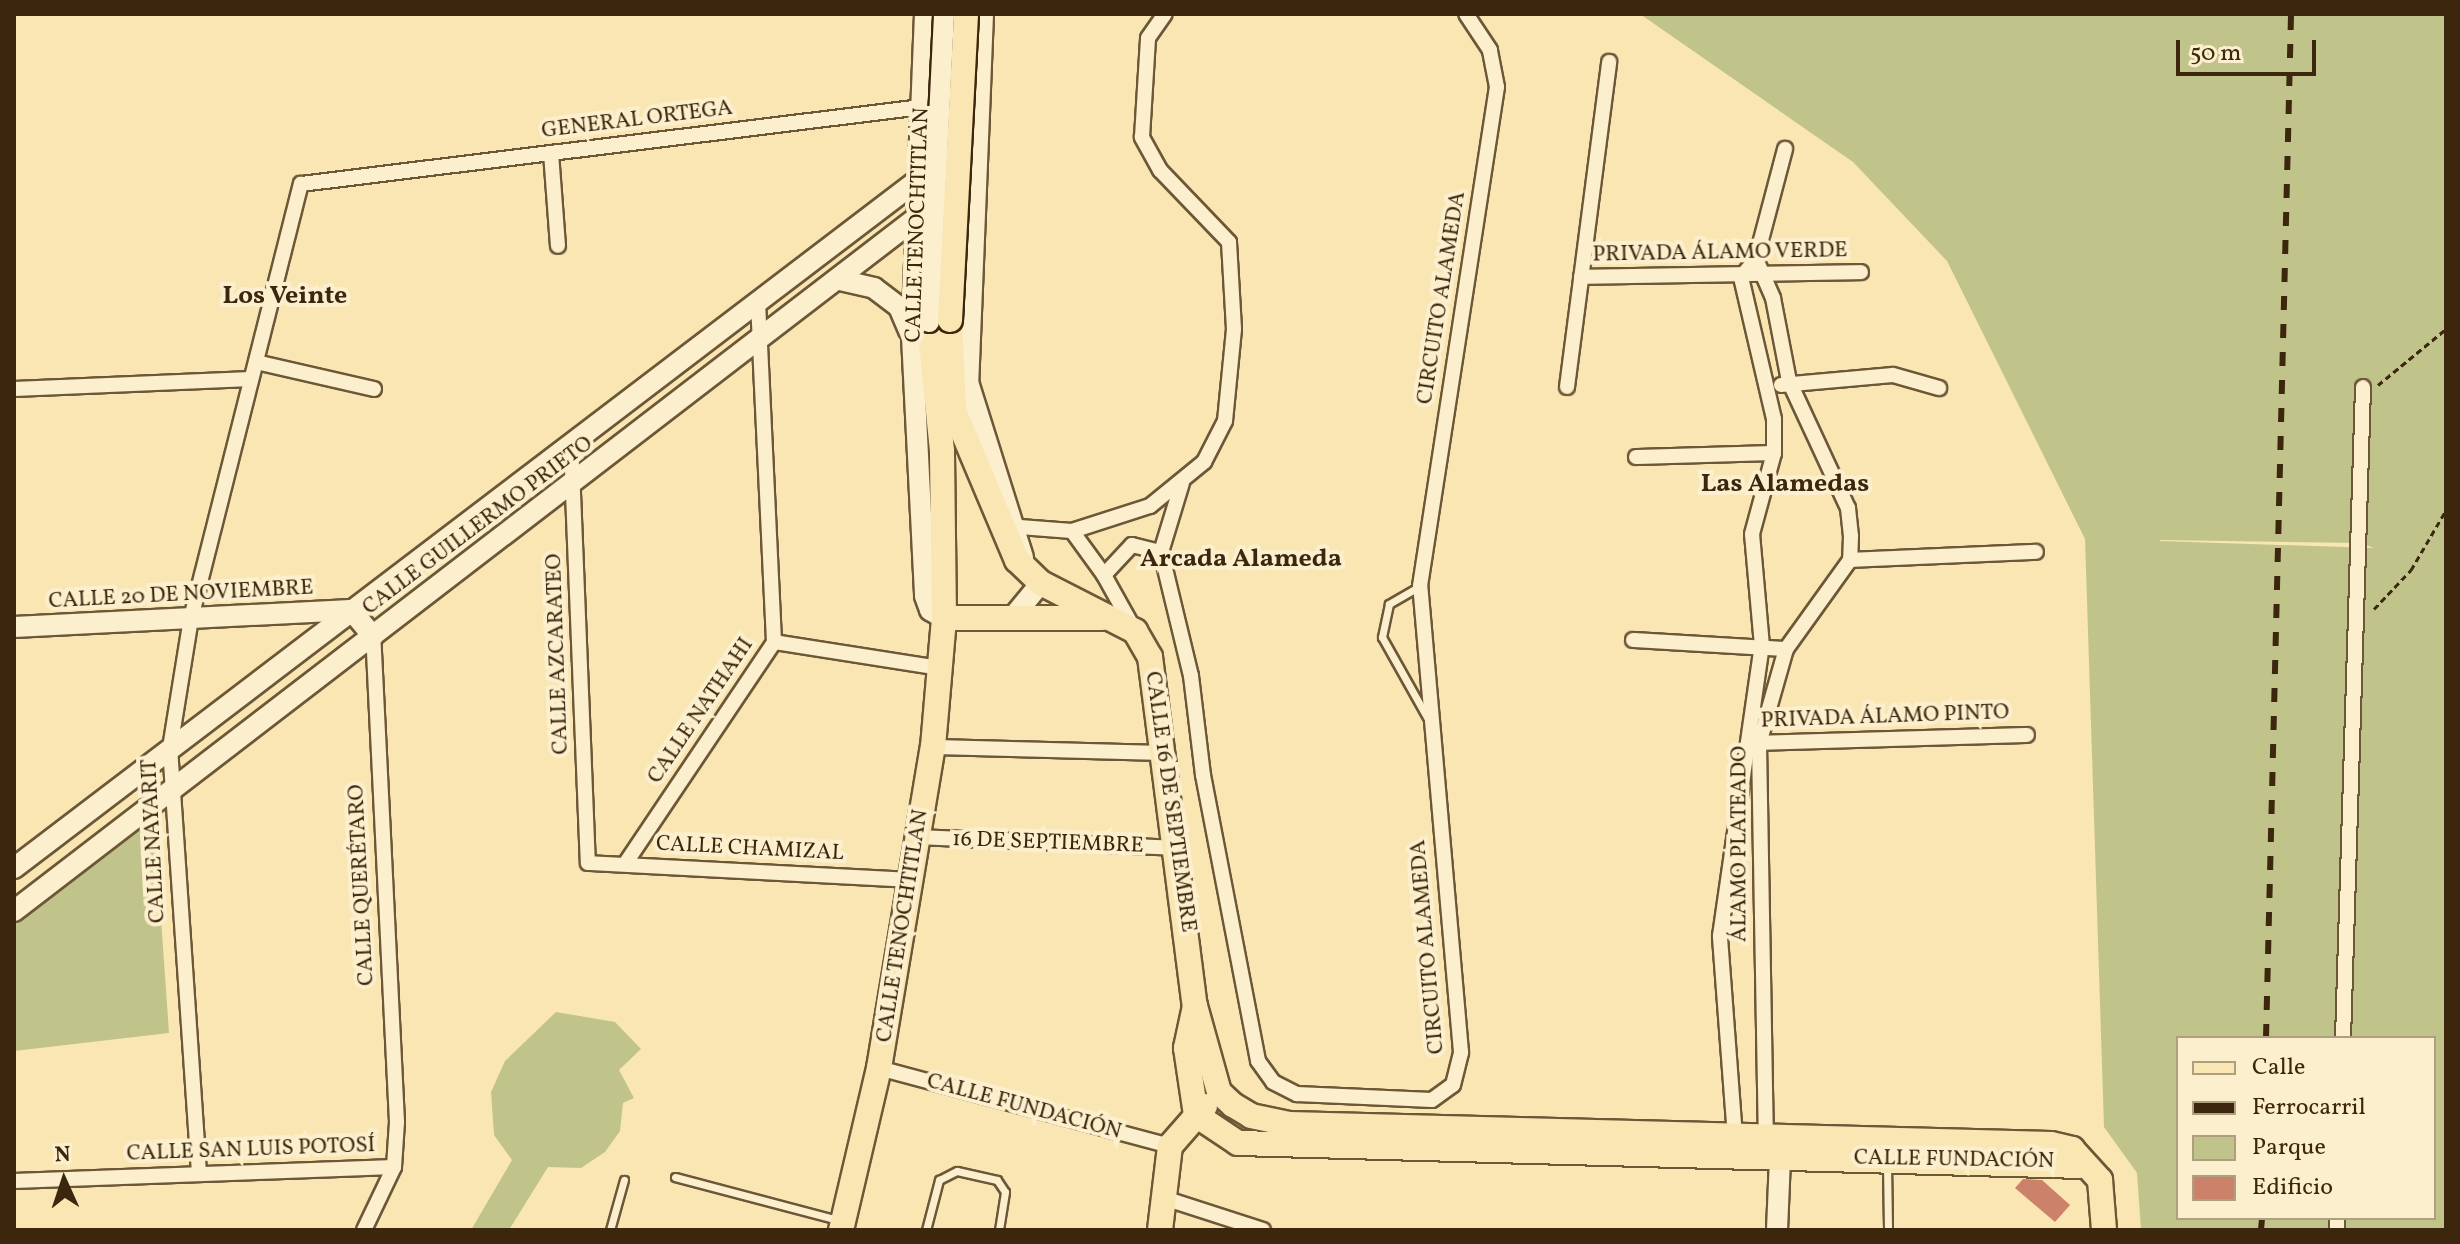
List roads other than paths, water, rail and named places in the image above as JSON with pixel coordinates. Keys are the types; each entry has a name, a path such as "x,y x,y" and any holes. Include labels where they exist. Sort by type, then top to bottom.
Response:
{"main road":[{"name":"CALLE TENOCHTITLAN","path":"842,1226 879,1068 933,747 944,618 942,451 930,326 966,14"},
{"path":"930,326 954,411 1033,577 1135,631"},
{"path":"944,618 1108,618"},
{"name":"CALLE 16 DE SEPTIEMBRE","path":"1135,631 1150,657 1180,848 1195,1006"},
{"path":"1160,1230 1170,1146 1219,1092 1195,1006"},
{"path":"1195,1006 1186,1048 1196,1115"},
{"name":"CALLE FUNDACIÓN","path":"1219,1092 1251,1116 1289,1124 1882,1149 2061,1162 2093,1169 2100,1180 2104,1230"},
{"name":"CALLE FUNDACIÓN","path":"1196,1115 1238,1143 1618,1155 1757,1144"}],"street":[{"name":"CALLE TENOCHTITLAN","path":"925,14 915,219 930,326"},
{"name":"CALLE TENOCHTITLAN","path":"930,326 944,14"},
{"path":"983,14 968,382 1008,526 1072,531 1124,518 1182,483 1204,462 1225,421 1232,255 1214,220 1160,170 1142,137 1148,38 1165,14"},
{"name":"CIRCUITO ALAMEDA","path":"1161,552 1191,676 1253,1045 1264,1074 1285,1090 1419,1101 1453,1085 1461,1052 1420,586 1497,87 1490,50 1466,14"},
{"name":"PRIVADA ÁLAMO VERDE","path":"1567,387 1609,62"},
{"name":"GENERAL ORTEGA","path":"301,184 979,100"},
{"path":"1741,277 1756,259 1785,149"},
{"name":"CALLE GUILLERMO PRIETO","path":"14,868 918,180 977,151"},
{"path":"551,153 558,246"},
{"name":"CALLE NAYARIT","path":"199,1173 169,788 170,748 191,618 301,184"},
{"name":"CALLE GUILLERMO PRIETO","path":"14,911 169,788 574,483 915,219 976,188"},
{"path":"1756,259 1766,277 1789,381 1848,508 1850,560 2036,552"},
{"name":"PRIVADA ÁLAMO VERDE","path":"1581,277 1766,277 1861,272"},
{"name":"ÁLAMO PLATEADO","path":"1741,277 1770,390 1774,453 1752,534 1762,646 1752,743 1720,936 1757,1144"},
{"path":"840,280 874,288 930,326"},
{"path":"758,302 774,642"},
{"path":"256,362 374,389"},
{"path":"1770,390 1789,381 1893,375 1939,388"},
{"path":"14,389 251,379"},
{"path":"2343,1036 2363,392"},
{"name":"CALLE AZCARATEO","path":"571,443 588,863"},
{"path":"1636,457 1774,453"},
{"path":"1104,575 1132,545 1161,552 1182,483"},
{"path":"1072,531 1104,575 1135,631"},
{"name":"ÁLAMO PLATEADO","path":"1757,1144 1752,743 1786,649 1850,560"},
{"path":"1012,618 1033,577"},
{"path":"351,610 373,636"},
{"name":"CALLE 20 DE NOVIEMBRE","path":"14,627 351,610"},
{"name":"CALLE QUERÉTARO","path":"373,636 397,1122 394,1167"},
{"path":"1633,640 1786,649"},
{"name":"CALLE NATHAHI","path":"625,864 774,642 940,668"},
{"name":"PRIVADA ÁLAMO PINTO","path":"1752,743 2027,735"},
{"path":"933,747 1165,753"},
{"name":"16 DE SEPTIEMBRE","path":"917,837 1180,848"},
{"name":"CALLE CHAMIZAL","path":"588,863 910,880"},
{"name":"CALLE FUNDACIÓN","path":"879,1068 1170,1146"},
{"path":"1618,1155 1634,1145 1757,1144 1777,1230"},
{"path":"364,1230 394,1167"},
{"name":"CALLE SAN LUIS POTOSÍ","path":"14,1181 394,1167"},
{"path":"1164,1198 1263,1230"}],"lane":[{"path":"1420,586 1389,604 1382,637 1431,725"},
{"path":"1882,1149 1888,1230"},
{"path":"926,1230 939,1180 957,1171 997,1180 1005,1192 999,1230"},
{"path":"675,1177 842,1226"},
{"path":"610,1230 624,1180"}],"railway":[{"path":"2266,1036 2291,14"},
{"path":"2261,1230 2262,1220"}],"district":[{"name":"Los Veinte","path":"285,297"},
{"name":"Las Alamedas","path":"1785,485"},
{"name":"Arcada Alameda","path":"1241,560"}]}
